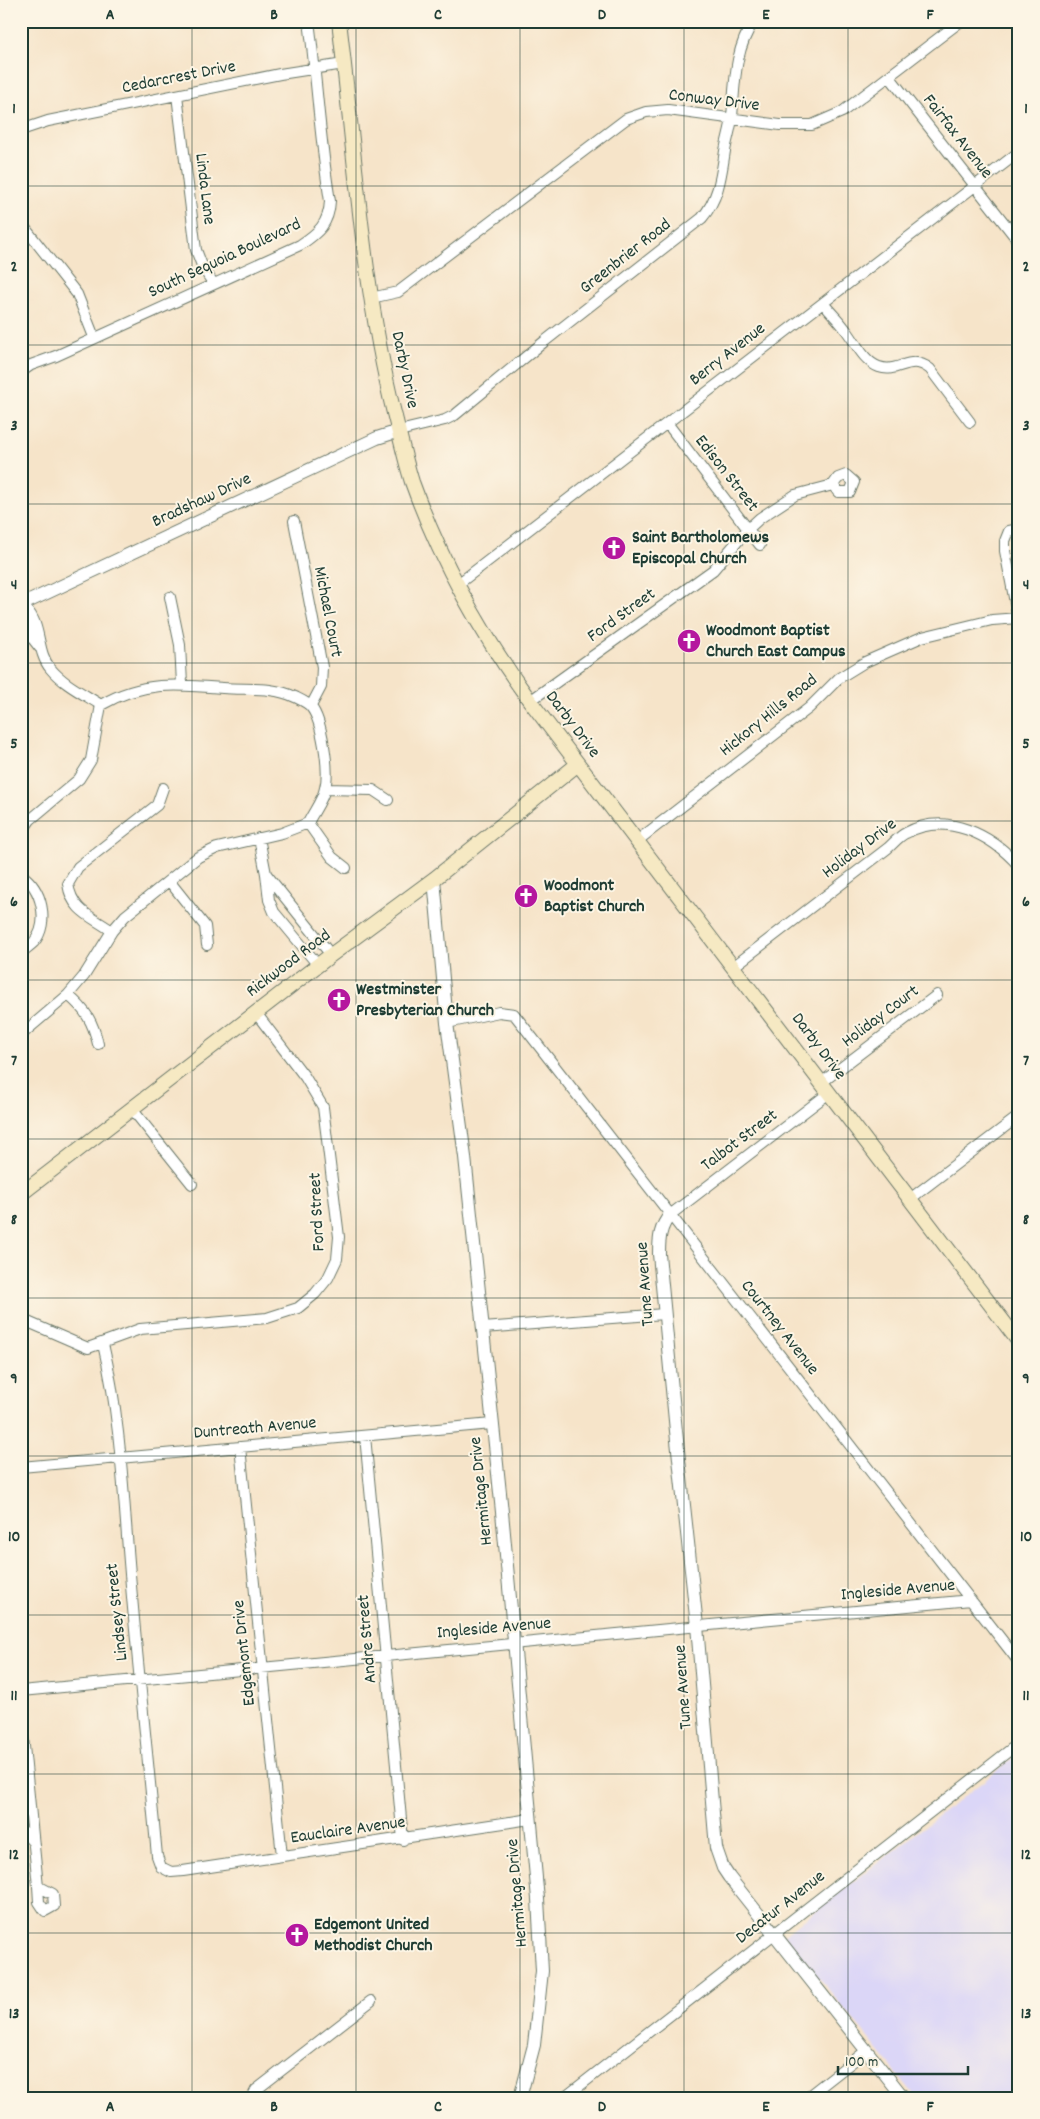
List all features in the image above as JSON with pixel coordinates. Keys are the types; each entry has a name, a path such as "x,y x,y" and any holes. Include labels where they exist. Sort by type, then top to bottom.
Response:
{"main road":[{"name":"Darby Drive","path":"339,21 370,298 379,345 412,481 458,584 493,644 530,701 1018,1341"},
{"name":"Rickwood Road","path":"21,1194 331,955 434,879 578,764"}],"street":[{"name":"South Sequoia Boulevard","path":"21,372 31,365 56,356 94,337 300,245 318,232 326,223 330,201 309,21"},
{"name":"Greenbrier Road","path":"399,431 445,420 455,414 702,218 714,201 718,191 732,119 738,58 746,33 754,21"},
{"name":"Conway Drive","path":"370,298 389,295 406,286 626,119 658,110 786,125 812,125 842,112 961,21"},
{"name":"Cedarcrest Drive","path":"21,130 48,120 280,74 344,64"},
{"name":"Fairfax Avenue","path":"889,76 1019,242"},
{"name":"Linda Lane","path":"177,94 196,250 203,268 213,283"},
{"name":"Berry Avenue","path":"458,584 1019,152"},
{"path":"21,223 77,294 94,337"},
{"path":"822,303 870,362 880,368 890,368 911,362 922,363 930,369 970,422"},
{"name":"Edison Street","path":"667,423 760,545"},
{"name":"Bradshaw Drive","path":"21,605 368,442 399,431"},
{"name":"Ford Street","path":"530,701 713,570 748,529 795,495 833,485"},
{"name":"Michael Court","path":"294,521 322,667 321,687 311,706"},
{"path":"1018,618 1005,551 1005,540 1009,532 1019,529"},
{"path":"170,597 180,645 182,684"},
{"path":"21,605 29,610 38,630 49,667 64,681 101,705"},
{"path":"21,617 28,634 43,651"},
{"name":"Hickory Hills Road","path":"637,841 809,708 839,678 865,662 922,636 992,620 1018,618"},
{"path":"21,833 30,820 79,779 91,760 101,705 118,694 151,686 182,684 275,690 311,706 322,733 326,765 326,789 308,823 282,833 218,848 198,858 126,916 112,931 84,976 68,995 21,1035"},
{"path":"112,931 76,906 70,896 68,884 78,867 157,805 163,788"},
{"path":"326,789 374,790 388,800"},
{"path":"308,823 332,857 346,868"},
{"name":"Holiday Drive","path":"733,967 888,848 903,834 913,829 935,825 956,826 986,837 1019,866"},
{"path":"259,838 269,900 274,912 318,965"},
{"path":"266,874 331,955"},
{"path":"21,875 29,880 40,899 43,921 35,941 21,953"},
{"name":"Hermitage Drive","path":"434,879 447,1023 465,1157 483,1328 514,1644 542,1971 534,2044 520,2098"},
{"path":"170,882 205,926 207,945"},
{"path":"68,995 79,1004 94,1024 98,1044"},
{"name":"Holiday Court","path":"825,1088 937,995"},
{"name":"Courtney Avenue","path":"447,1023 499,1012 514,1014 1019,1662"},
{"name":"Ford Street","path":"21,1319 88,1348 140,1329 267,1318 298,1308 315,1294 328,1278 337,1259 339,1237 323,1107 311,1086 256,1013"},
{"name":"Talbot Street","path":"670,1215 825,1088"},
{"path":"132,1109 192,1184"},
{"path":"910,1199 1019,1116"},
{"name":"Tune Avenue","path":"670,1215 662,1226 659,1236 664,1314 697,1626 716,1848 723,1868 729,1877 904,2098"},
{"path":"483,1328 664,1314"},
{"name":"Lindsey Street","path":"103,1344 112,1379 121,1458 157,1856 161,1867 171,1872"},
{"name":"Duntreath Avenue","path":"21,1467 492,1424"},
{"name":"Andre Street","path":"365,1436 403,1840"},
{"name":"Edgemont Drive","path":"240,1447 282,1856"},
{"name":"Ingleside Avenue","path":"21,1691 971,1600"},
{"path":"21,1716 38,1886"},
{"name":"Decatur Avenue","path":"564,2098 1019,1743"},
{"name":"Eauclaire Avenue","path":"171,1872 403,1840 530,1820"},
{"path":"21,1829 33,1842"},
{"path":"252,2098 256,2090 372,2001"},
{"path":"806,2098 866,2051"}],"shaded area":[{"path":"1019,1754 1019,2098 917,2098 784,1935"}],"place":[{"name":"Saint Bartholomews Episcopal Church","path":"614,548"},
{"name":"Woodmont Baptist Church East Campus","path":"689,641"},
{"name":"Woodmont Baptist Church","path":"526,896"},
{"name":"Westminster Presbyterian Church","path":"339,1000"},
{"name":"Edgemont United Methodist Church","path":"297,1935"}]}
